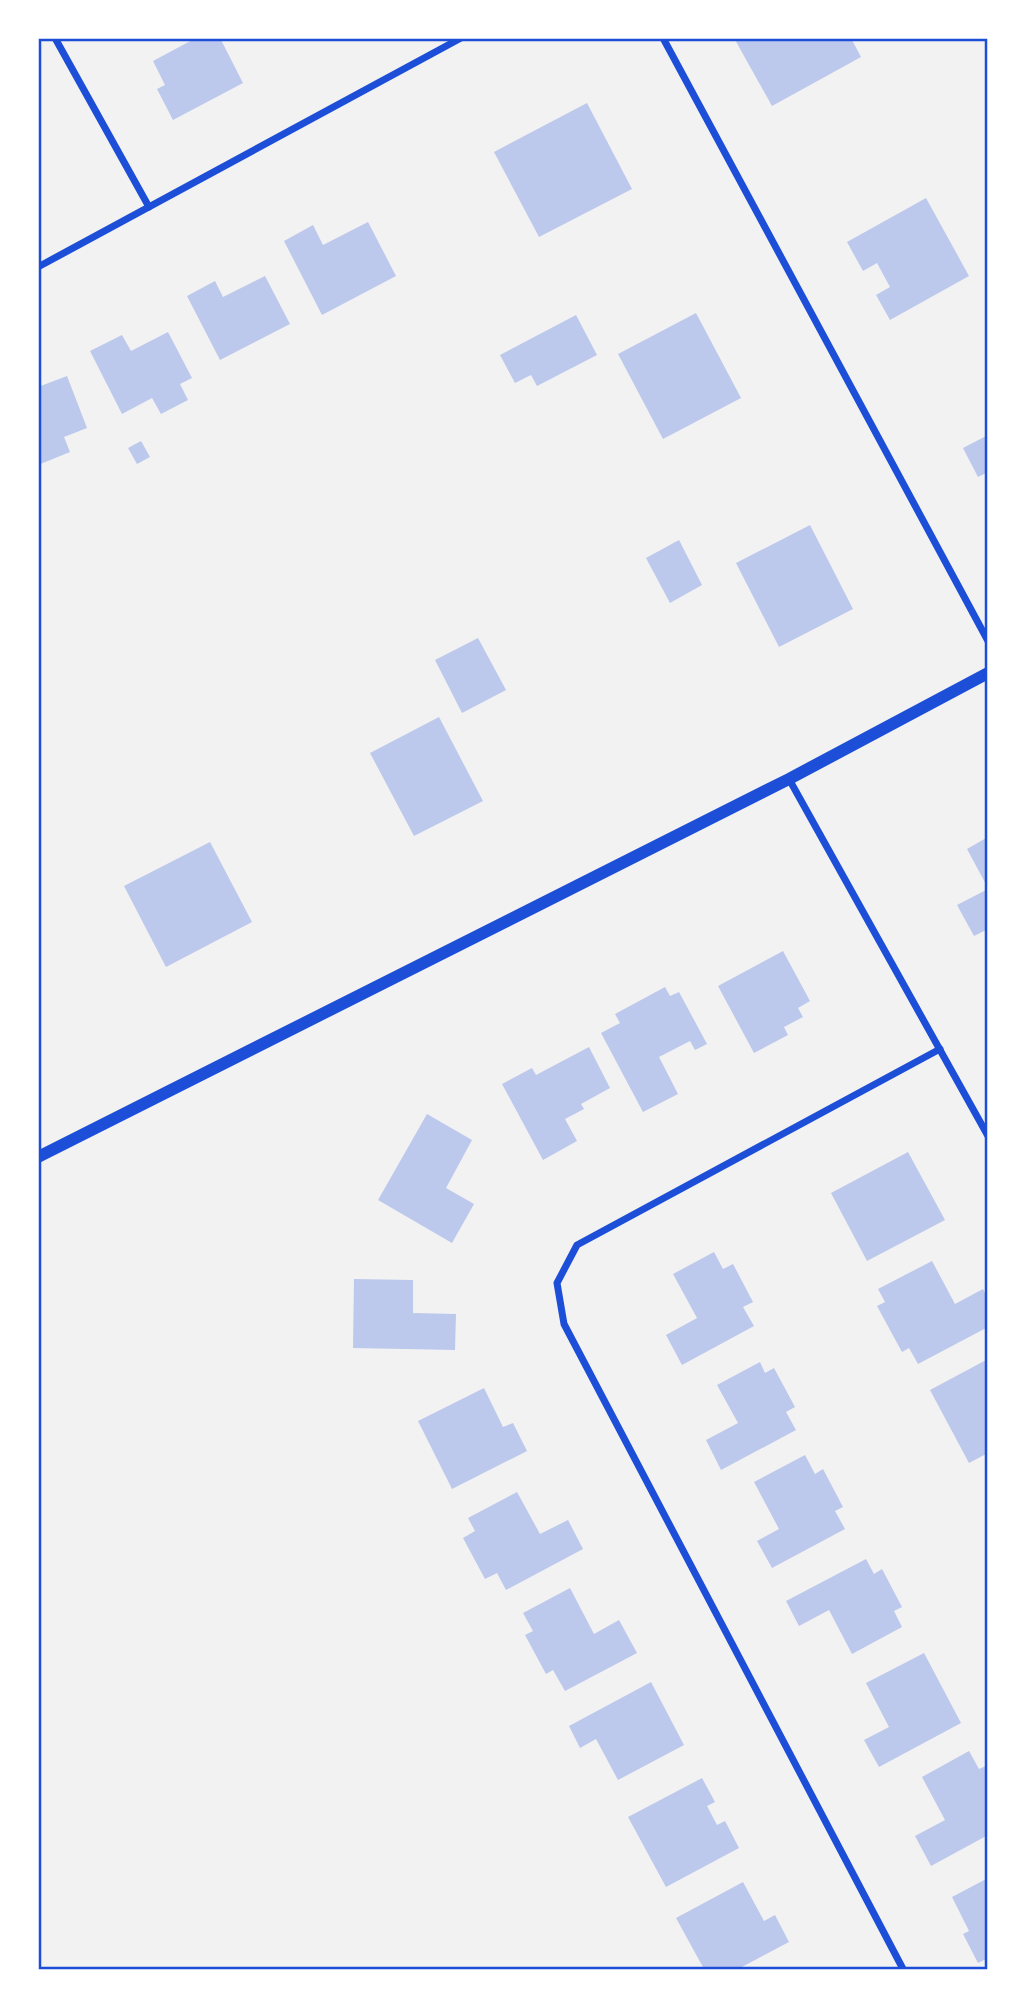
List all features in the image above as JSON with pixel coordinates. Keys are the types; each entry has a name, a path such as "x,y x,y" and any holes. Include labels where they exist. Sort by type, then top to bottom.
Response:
{"street":[{"path":"55,38 149,207"},
{"path":"38,267 461,38"},
{"path":"663,38 988,641"},
{"path":"38,1157 789,779 988,673"},
{"path":"789,779 988,1136"},
{"path":"903,1969 564,1324 557,1283 577,1245 940,1049"}],"building":[{"path":"196,38 220,38 243,83 173,120 157,89 165,85 153,61"},
{"path":"734,38 851,38 861,57 772,106"},
{"path":"587,103 632,189 539,237 494,152"},
{"path":"926,198 969,276 890,320 876,295 890,287 877,263 863,271 847,242"},
{"path":"368,222 396,276 322,315 284,241 313,225 323,245"},
{"path":"265,276 290,324 220,360 187,296 215,281 223,297"},
{"path":"696,313 741,398 663,439 618,354"},
{"path":"576,315 597,355 537,386 531,375 515,383 500,355"},
{"path":"168,332 192,378 180,384 188,400 161,414 152,398 122,414 90,351 122,335 131,351"},
{"path":"67,376 87,428 64,437 70,452 38,465 38,387"},
{"path":"988,435 988,472 978,477 963,448"},
{"path":"141,441 150,457 137,464 128,448"},
{"path":"810,525 853,609 779,647 736,563"},
{"path":"679,540 702,585 670,603 646,558"},
{"path":"478,638 506,690 462,713 435,660"},
{"path":"439,717 483,801 414,836 370,753"},
{"path":"988,837 988,888 967,849"},
{"path":"210,842 252,922 166,967 124,886"},
{"path":"988,889 988,929 974,936 957,905"},
{"path":"783,951 810,1001 798,1008 803,1017 784,1027 788,1035 754,1053 718,986"},
{"path":"665,987 670,996 679,992 707,1044 695,1050 690,1041 659,1057 678,1094 643,1112 601,1033 620,1023 615,1014"},
{"path":"589,1047 610,1088 581,1104 584,1109 565,1119 577,1141 543,1160 502,1084 532,1068 536,1075"},
{"path":"427,1114 472,1140 446,1188 474,1204 452,1243 378,1200"},
{"path":"908,1152 945,1220 867,1261 831,1193"},
{"path":"714,1252 723,1269 733,1264 753,1302 743,1307 754,1326 682,1365 666,1335 697,1318 673,1274"},
{"path":"932,1261 955,1304 983,1289 988,1299 988,1327 918,1364 909,1348 902,1352 877,1306 885,1302 878,1289"},
{"path":"354,1279 413,1280 413,1313 456,1314 455,1350 353,1348"},
{"path":"988,1359 988,1453 969,1463 930,1390"},
{"path":"760,1362 765,1373 774,1368 795,1407 786,1412 796,1430 721,1470 706,1440 738,1423 717,1385"},
{"path":"484,1388 503,1427 513,1423 527,1451 452,1489 418,1421"},
{"path":"805,1455 815,1474 823,1469 843,1507 835,1511 845,1529 772,1568 757,1541 779,1529 754,1482"},
{"path":"517,1492 540,1534 568,1520 583,1549 506,1590 497,1573 485,1579 463,1538 475,1531 468,1518"},
{"path":"866,1559 874,1574 882,1569 902,1607 894,1611 902,1627 852,1654 829,1610 799,1626 786,1601"},
{"path":"570,1588 594,1634 619,1620 637,1653 565,1691 553,1670 546,1674 525,1635 533,1631 523,1613"},
{"path":"924,1653 961,1723 879,1767 864,1740 889,1727 866,1683"},
{"path":"651,1682 684,1745 618,1780 596,1739 580,1748 569,1726"},
{"path":"969,1751 979,1769 988,1765 988,1835 931,1866 915,1836 945,1820 922,1777"},
{"path":"702,1778 715,1802 707,1806 717,1825 725,1821 739,1848 666,1887 628,1817"},
{"path":"988,1878 988,1958 978,1963 963,1934 969,1931 952,1897"},
{"path":"743,1882 764,1921 775,1915 789,1942 738,1969 704,1969 676,1918"}]}
